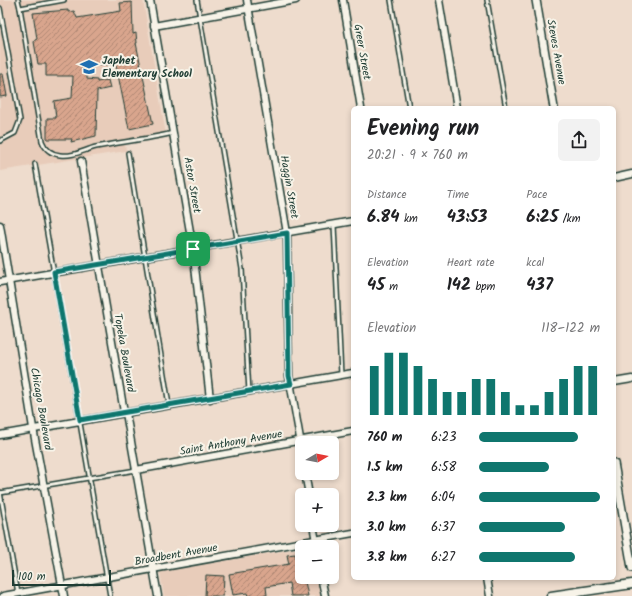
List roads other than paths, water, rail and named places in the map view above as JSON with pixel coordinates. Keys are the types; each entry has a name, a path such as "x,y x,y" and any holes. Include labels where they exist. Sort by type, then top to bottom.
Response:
{"main road":[{"path":"551,596 578,594 632,584"}],"street":[{"name":"Astor Street","path":"150,0 193,249 210,399"},
{"name":"Haggin Street","path":"247,0 287,233 289,376 299,436"},
{"path":"154,26 296,0"},
{"name":"Greer Street","path":"343,0 361,106"},
{"path":"439,0 457,106"},
{"name":"Steves Avenue","path":"536,0 554,106"},
{"name":"Topeka Boulevard","path":"81,161 124,412 126,414 158,596"},
{"path":"616,178 632,174"},
{"path":"0,282 351,221"},
{"name":"Chicago Boulevard","path":"0,225 33,428 64,596"},
{"path":"0,435 351,373"},
{"path":"616,382 632,379"},
{"name":"Saint Anthony Avenue","path":"324,436 351,431"},
{"name":"Saint Anthony Avenue","path":"136,470 295,441"},
{"path":"616,486 632,568"},
{"path":"314,532 315,540"},
{"name":"Broadbent Avenue","path":"315,540 351,533"},
{"name":"Broadbent Avenue","path":"3,596 18,595 62,585 295,544"},
{"path":"487,580 490,596"},
{"path":"322,584 324,596"}],"lane":[{"path":"18,0 41,136 45,148 50,152 62,156 79,153 94,147 173,133"},
{"path":"32,0 33,5"},
{"path":"20,8 51,1 64,0"},
{"path":"197,0 242,269 248,392"},
{"path":"391,0 409,106"},
{"path":"487,0 506,106"},
{"path":"0,8 20,120 15,133 0,141"},
{"path":"128,153 170,405"},
{"path":"35,164 110,596"},
{"path":"334,225 341,375"},
{"path":"18,595 0,493 136,470"}],"place":[{"name":"Japhet Elementary School","path":"89,67"}]}
